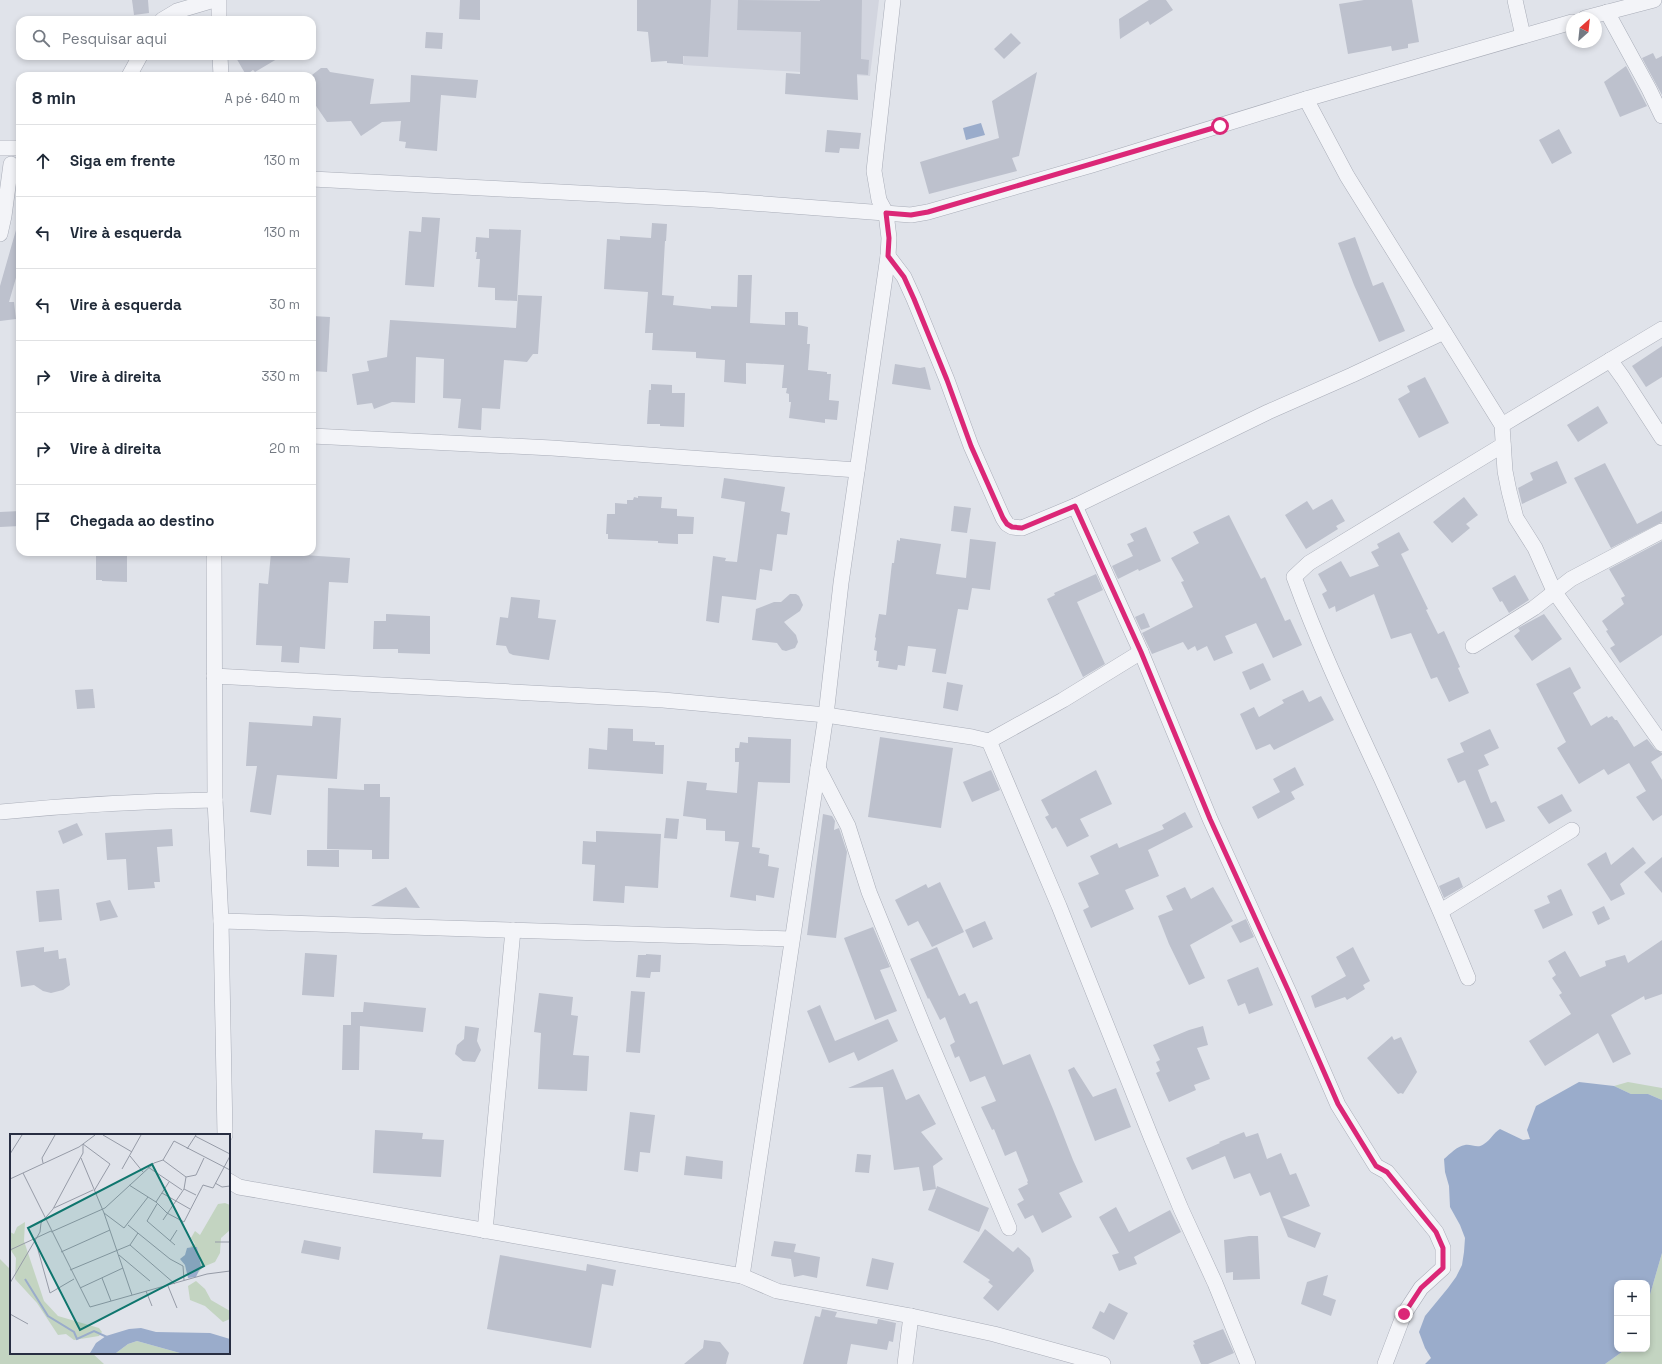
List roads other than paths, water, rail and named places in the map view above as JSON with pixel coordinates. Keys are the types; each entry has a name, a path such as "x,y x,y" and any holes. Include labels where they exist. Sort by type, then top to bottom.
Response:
{"street":[{"path":"169,16 177,11 214,0"},
{"path":"219,0 219,16"},
{"path":"742,1276 791,939 826,715 841,582 888,256 889,238 886,213 880,200 874,171 892,0"},
{"path":"1515,0 1522,36"},
{"path":"1602,13 1654,0"},
{"path":"1607,12 1646,83 1662,116"},
{"path":"316,179 713,200 911,215 928,212 1092,165 1306,99 1566,24"},
{"path":"131,72 138,60"},
{"path":"220,60 221,72"},
{"path":"1306,99 1347,176 1502,424 1504,459 1509,492 1516,518 1535,548 1554,591 1662,744"},
{"path":"0,148 16,148"},
{"path":"0,234 4,216 10,164"},
{"path":"888,256 904,277 947,380 971,446 998,508 1007,524 1012,527 1022,528 1075,506 1268,412 1444,332"},
{"path":"1502,424 1662,329"},
{"path":"1610,360 1662,438"},
{"path":"316,436 544,448 857,470"},
{"path":"1468,978 1441,911 1346,703 1306,611 1294,577 1309,563 1503,445"},
{"path":"1075,506 1141,652 1210,819 1338,1104 1376,1166 1387,1172 1436,1232 1443,1248 1443,1268 1421,1288 1404,1314 1385,1364"},
{"path":"1473,646 1534,608 1571,579 1662,530"},
{"path":"214,556 215,800 221,921 225,1134"},
{"path":"214,676 663,700 826,715 972,737 989,741 1063,700 1141,652"},
{"path":"989,741 1059,906 1151,1137 1181,1209 1215,1283 1248,1364"},
{"path":"818,768 848,826 872,900 1009,1228"},
{"path":"0,812 140,801 215,800"},
{"path":"1441,911 1572,830"},
{"path":"221,921 791,939"},
{"path":"485,1231 513,930"},
{"path":"230,1182 239,1188 742,1276 777,1291 911,1316 994,1334 1103,1364"},
{"path":"906,1364 911,1316"}],"water":[{"path":"981,123 985,135 966,140 963,128"},
{"path":"1579,1082 1614,1086 1631,1094 1648,1094 1662,1100 1662,1253 1650,1295 1650,1280 1614,1280 1614,1352 1622,1352 1605,1364 1425,1364 1431,1358 1425,1348 1419,1332 1425,1316 1456,1277 1462,1265 1464,1252 1465,1238 1450,1207 1449,1186 1445,1172 1444,1159 1459,1147 1468,1145 1482,1145 1500,1129 1523,1140 1530,1139 1527,1130 1536,1106"}]}
